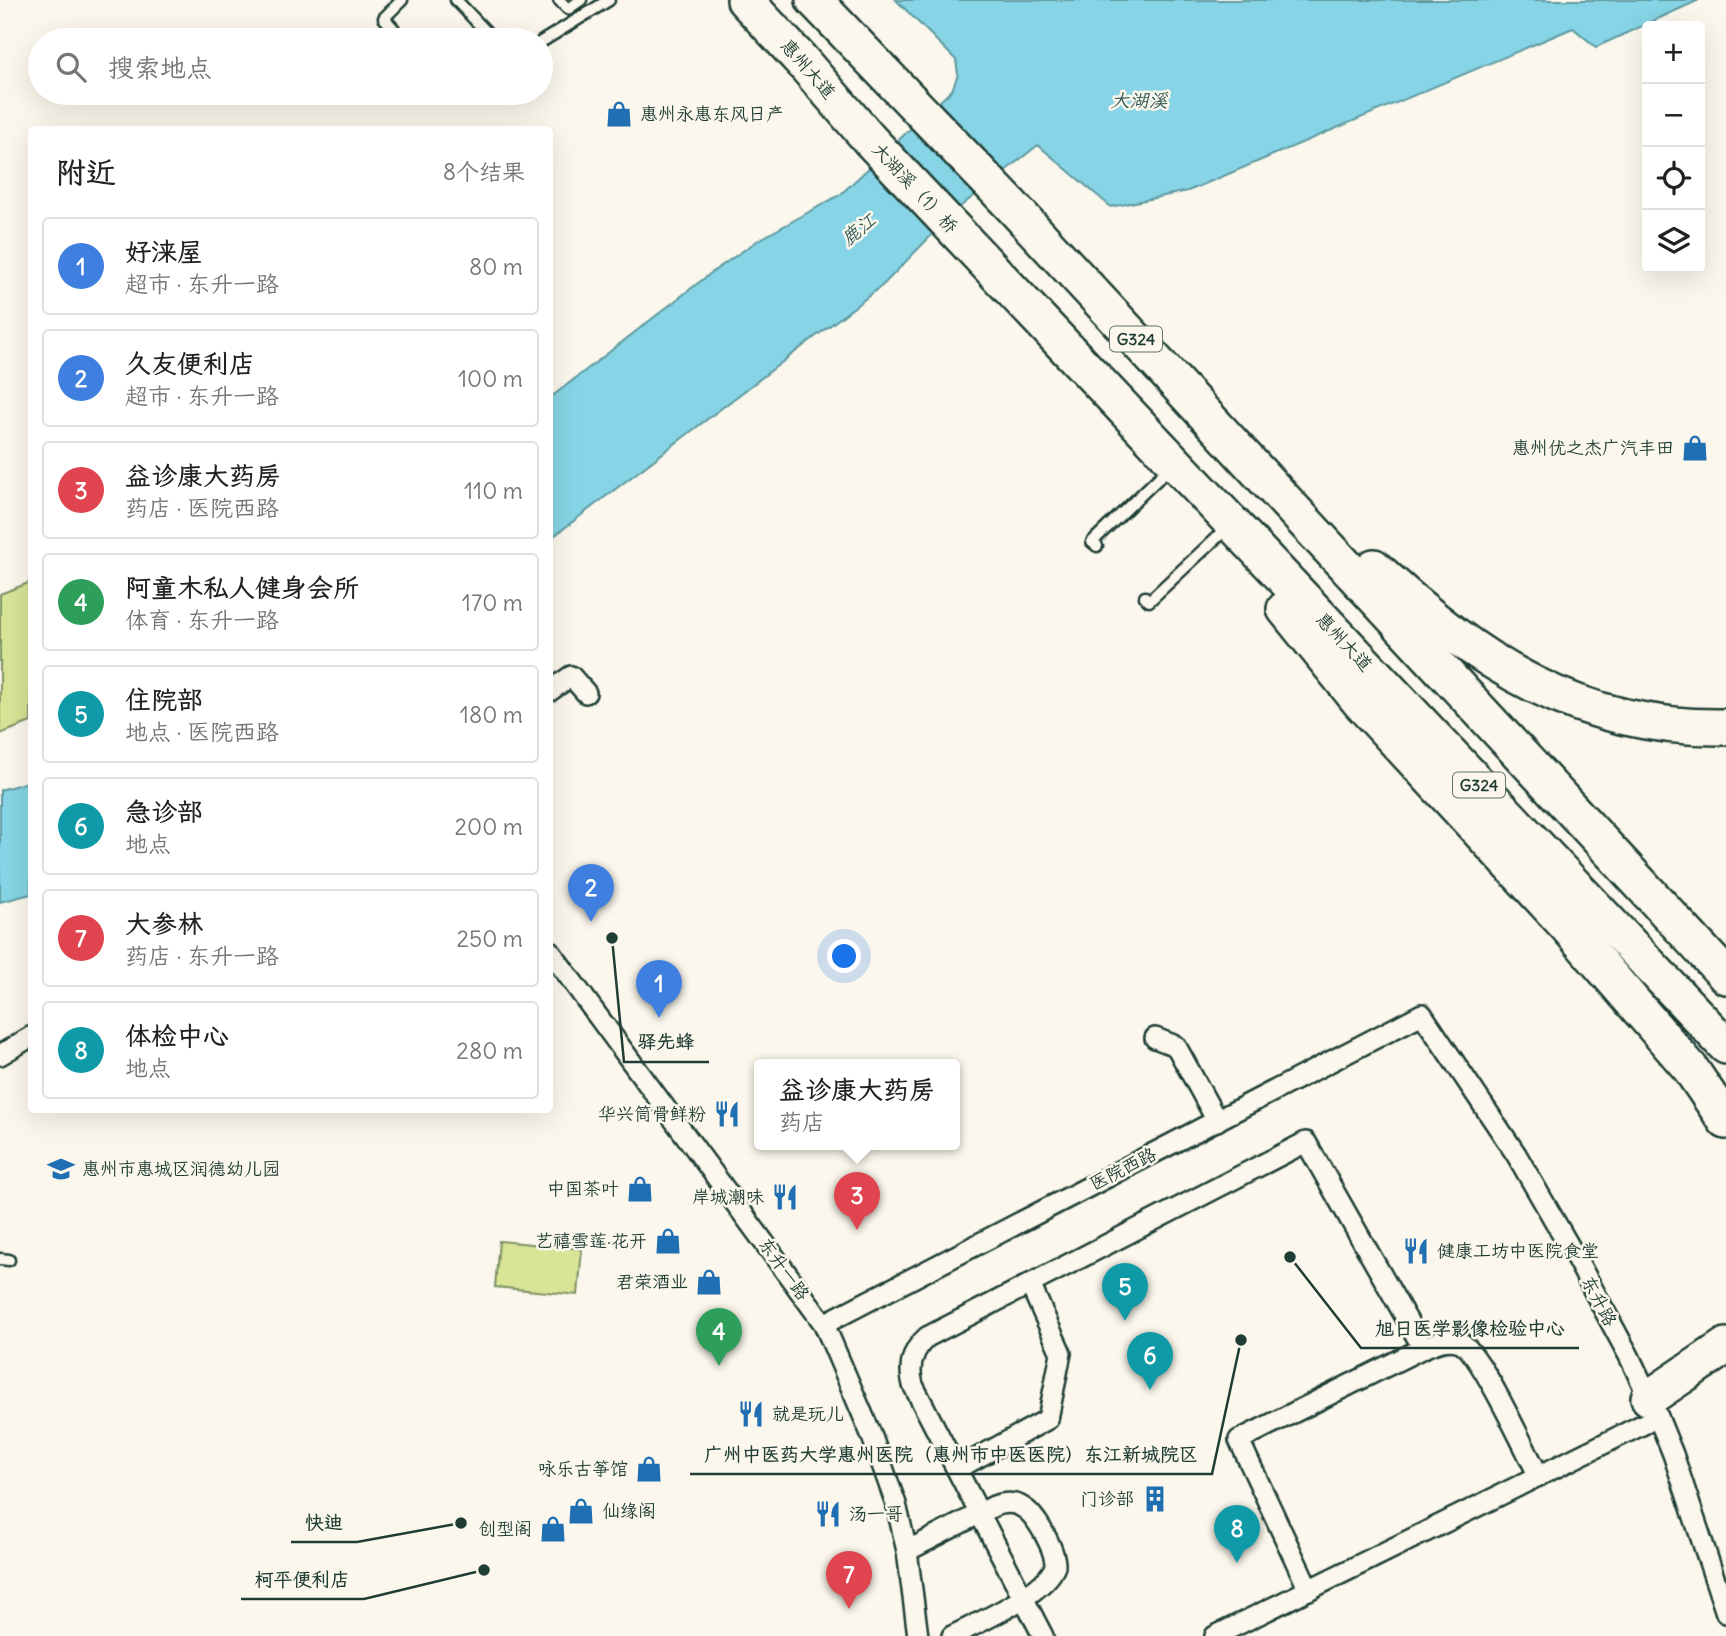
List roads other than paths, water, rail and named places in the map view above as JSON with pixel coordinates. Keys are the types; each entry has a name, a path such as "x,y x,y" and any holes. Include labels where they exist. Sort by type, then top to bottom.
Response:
{"highway":[{"name":"惠州大道","path":"746,0 869,139"},
{"name":"G324","path":"814,0 919,113 1009,203 1726,976"},
{"name":"大湖溪（1）桥","path":"869,139 962,238"},
{"name":"惠州大道","path":"962,238 1726,1046"},
{"path":"1263,476 1327,523 1396,587 1457,637 1524,680 1556,696 1632,719 1662,725 1726,727"},
{"path":"1232,524 1250,566 1360,702 1567,926 1690,1068 1726,1121"},
{"path":"1654,1407 1726,1346"}],"street":[{"path":"553,689 571,676 586,694"},
{"name":"东升一路","path":"553,955 824,1324 882,1462 900,1519 918,1636"},
{"name":"医院西路","path":"824,1324 1422,1014"},
{"name":"东升路","path":"1422,1014 1516,1154 1603,1307 1654,1407 1700,1529 1726,1613"},
{"path":"0,1055 28,1038"},
{"path":"1155,1038 1176,1046 1217,1121"},
{"path":"1043,1636 913,1385 911,1371 914,1352 929,1336 1306,1142 1423,1348"},
{"path":"957,1469 1048,1419 1061,1353 1030,1284"},
{"path":"1309,1590 1239,1440 1423,1348 1451,1340 1464,1345 1472,1353 1539,1476"},
{"path":"1215,1636 1539,1476 1654,1407"},
{"path":"907,1551 1002,1504 1023,1507 1033,1516 1053,1549 1056,1558 1054,1570 1024,1598 952,1636"}],"lane":[{"path":"393,28 384,18 402,0"},
{"path":"456,0 483,28"},
{"path":"559,0 568,9 581,0"},
{"path":"553,34 609,0"},
{"path":"1097,546 1092,541 1175,462"},
{"path":"1145,597 1149,601 1232,524"}],"water":[{"name":"大湖溪","path":"896,0 1699,0 1653,21 1642,21 1642,26 1596,47 1573,28 1188,191 1111,207 1038,145 956,210 883,285 553,537 553,396 711,273 757,241 841,194 952,90 958,74 956,60"},
{"path":"28,782 28,895 0,902 0,790"}],"place":[{"name":"惠州永惠东风日产","path":"619,114"},
{"name":"惠州优之杰广汽丰田","path":"1695,448"},
{"name":"久友便利店","path":"591,922"},
{"name":"驿先蜂","path":"612,938"},
{"name":"好涞屋","path":"659,1018"},
{"name":"华兴筒骨鲜粉","path":"727,1114"},
{"name":"惠州市惠城区润德幼儿园","path":"61,1169"},
{"name":"中国茶叶","path":"640,1189"},
{"name":"岸城潮味","path":"785,1197"},
{"name":"益诊康大药房","path":"857,1230"},
{"name":"艺禧雪莲·花开","path":"668,1241"},
{"name":"健康工坊中医院食堂","path":"1416,1251"},
{"name":"旭日医学影像检验中心","path":"1290,1257"},
{"name":"君荣酒业","path":"709,1282"},
{"name":"住院部","path":"1125,1321"},
{"name":"广州中医药大学惠州医院（惠州市中医医院）东江新城院区","path":"1241,1340"},
{"name":"阿童木私人健身会所","path":"719,1366"},
{"name":"急诊部","path":"1150,1390"},
{"name":"就是玩儿","path":"751,1414"},
{"name":"咏乐古筝馆","path":"649,1469"},
{"name":"门诊部","path":"1155,1499"},
{"name":"仙缘阁","path":"581,1511"},
{"name":"汤一哥","path":"828,1514"},
{"name":"快迪","path":"461,1523"},
{"name":"创型阁","path":"553,1529"},
{"name":"体检中心","path":"1237,1563"},
{"name":"柯平便利店","path":"484,1570"},
{"name":"大参林","path":"849,1609"}],"water label":[{"name":"鹿江","path":"858,229"}]}
